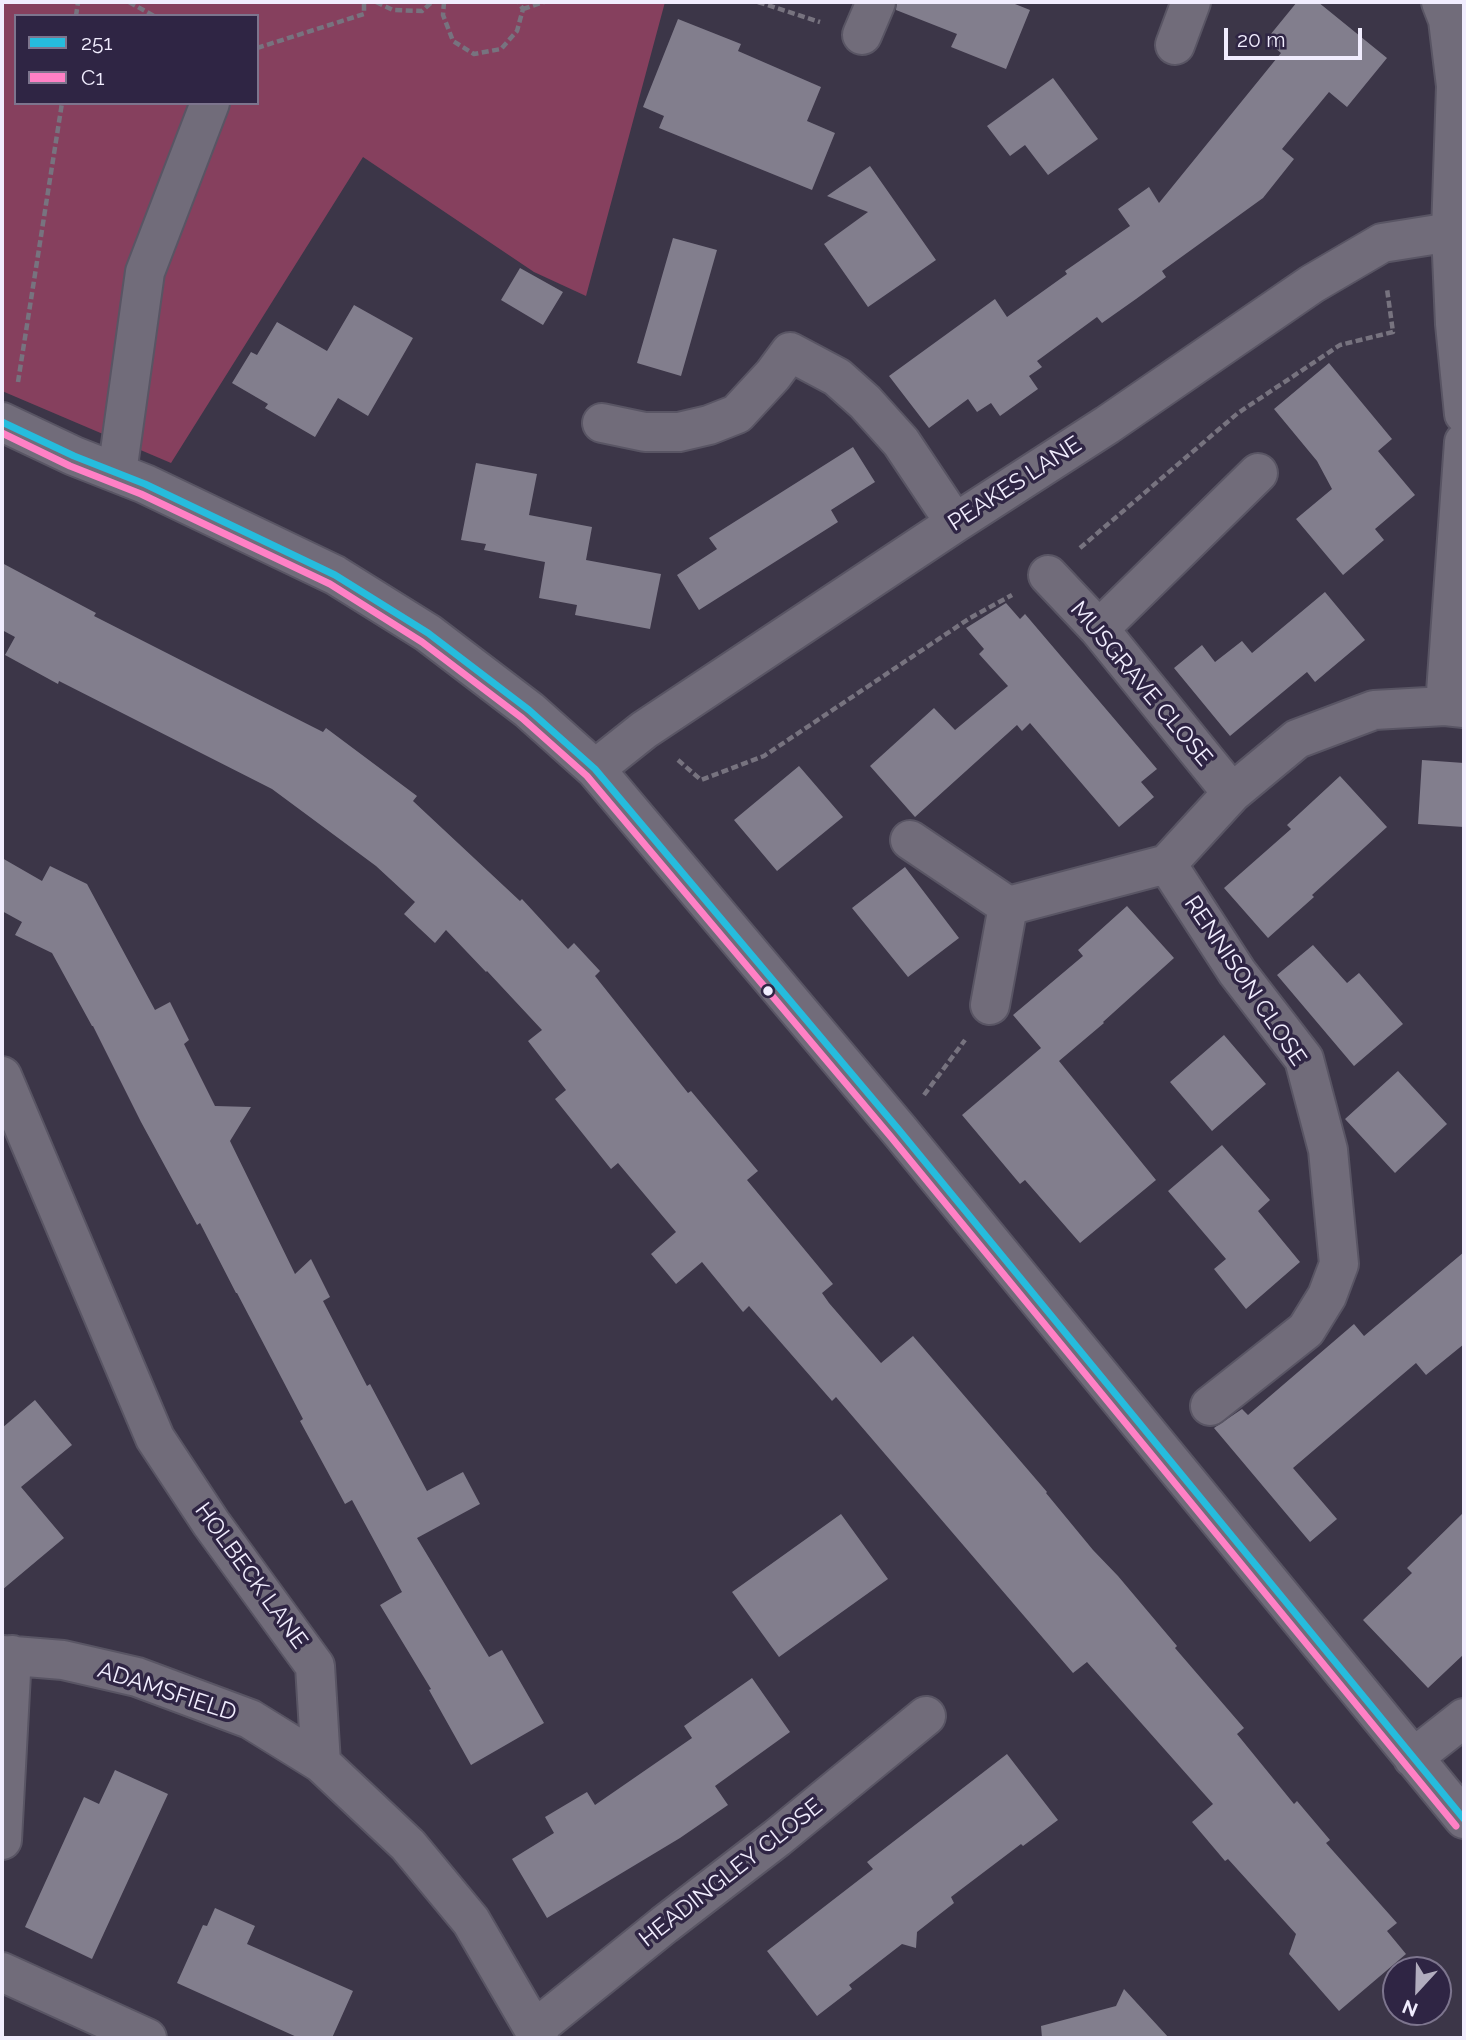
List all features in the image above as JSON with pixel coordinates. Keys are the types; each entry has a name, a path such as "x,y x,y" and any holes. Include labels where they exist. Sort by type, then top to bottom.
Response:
{"street":[{"path":"1175,45 1191,2"},
{"path":"1441,2 1448,20 1457,86 1455,324 1464,414"},
{"path":"117,473 145,272 209,105"},
{"name":"PEAKES LANE","path":"595,769 645,730 1107,425 1312,284 1382,243 1457,232"},
{"path":"602,423 645,432 679,432 709,425 737,414 790,352 837,377 865,402 901,442 955,523"},
{"path":"6,424 145,485 335,575 428,633 529,710 595,769 899,1130 1464,1819"},
{"path":"910,840 1008,906 1167,864 1232,793 1297,739 1374,710 1454,707 1464,442"},
{"path":"1099,629 1258,473"},
{"name":"MUSGRAVE CLOSE","path":"1048,575 1099,629 1232,793"},
{"name":"RENNISON CLOSE","path":"1167,864 1237,972 1304,1059 1328,1150 1339,1264 1327,1296 1306,1330 1210,1406"},
{"path":"990,1005 1008,906"},
{"name":"HOLBECK LANE","path":"2,1076 155,1438 211,1523 315,1666 321,1763"},
{"path":"2,1840 7,1655"},
{"name":"ADAMSFIELD","path":"7,1655 63,1660 137,1677 250,1719 321,1763"},
{"name":"HEADINGLEY CLOSE","path":"537,2034 664,1925 777,1838 926,1716"},
{"path":"1413,1758 1464,1718"},
{"path":"321,1763 408,1845 471,1921 537,2034"},
{"path":"2,1972 147,2038"}],"path":[{"path":"129,2 150,14"},
{"path":"259,47 364,14 364,2"},
{"path":"376,2 393,10 422,11 432,2"},
{"path":"444,2 443,15 453,41 474,54 501,48 517,31 523,9 519,2"},
{"path":"523,9 544,2"},
{"path":"758,2 869,19"},
{"path":"6,424 62,105"},
{"path":"899,1130 990,1005"}],"shaded area":[{"path":"2,2 665,2 586,296 534,272 363,157 171,463 2,391"}],"building":[{"path":"897,2 1010,2 1030,10 1006,69 951,47 957,34 896,10"},
{"path":"1297,2 1318,2 1387,58 1347,107 1329,92 1282,149 1294,159 1263,198 1162,271 1166,277 1136,299 1102,323 1097,317 1037,361 1042,367 1029,376 1038,389 1000,416 991,403 977,412 968,399 929,428 889,376 995,299 1007,317 1067,274 1065,271 1130,226 1118,209 1149,187 1159,203 1281,53 1266,40"},
{"path":"678,19 741,44 738,51 821,87 807,121 835,133 812,190 659,128 664,116 643,107"},
{"path":"1053,78 1098,139 1048,175 1025,145 1010,156 987,126"},
{"path":"870,166 936,260 868,307 824,244 868,212 827,196"},
{"path":"673,238 717,250 681,376 637,363"},
{"path":"520,268 563,292 543,325 501,300"},
{"path":"354,305 413,338 368,416 338,398 315,437 265,408 268,404 232,383 251,352 257,355 277,322 327,351"},
{"path":"1329,363 1392,439 1378,451 1415,495 1375,529 1384,540 1343,575 1296,519 1332,489 1317,461 1274,409"},
{"path":"853,447 875,482 831,510 838,522 699,610 677,575 717,549 709,538"},
{"path":"476,463 537,474 529,515 592,527 586,560 661,574 650,629 575,615 577,605 539,598 545,562 484,550 486,544 461,540"},
{"path":"2,563 96,613 94,616 323,732 326,728 417,796 413,801 520,901 522,899 568,949 574,943 600,971 595,976 688,1093 691,1091 758,1171 747,1180 833,1284 822,1293 829,1303 881,1363 913,1336 1244,1728 1237,1734 1294,1804 1297,1801 1330,1840 1326,1843 1397,1923 1387,1931 1406,1954 1382,1956 1382,1974 1339,2011 1289,1954 1296,1934 1228,1859 1225,1861 1192,1822 1213,1804 1087,1662 1073,1673 836,1397 832,1401 749,1306 743,1312 702,1262 676,1284 651,1254 676,1232 618,1163 611,1169 555,1099 566,1090 528,1041 542,1030 487,971 446,930 435,943 404,914 415,902 376,866 272,789 59,681 58,684 5,655 15,637 2,630"},
{"path":"1325,592 1365,640 1315,682 1307,672 1230,736 1174,668 1202,645 1215,662 1242,641 1252,653"},
{"path":"1006,603 1020,619 1025,614 1157,769 1141,782 1154,797 1119,827 1030,723 1022,731 1017,725 915,817 870,766 934,708 955,730 1008,686 979,654 984,649 966,628"},
{"path":"1422,760 1464,763 1464,827 1418,824"},
{"path":"799,766 843,817 777,871 734,820"},
{"path":"1340,776 1387,827 1268,938 1224,888 1291,829 1287,825"},
{"path":"2,858 42,881 50,866 87,884 155,1010 170,1002 189,1040 184,1044 215,1106 251,1107 230,1141 295,1274 311,1259 330,1297 323,1301 367,1386 370,1384 427,1491 463,1472 480,1504 417,1538 489,1657 502,1650 544,1723 471,1765 429,1690 431,1689 380,1605 402,1592 352,1500 345,1504 300,1421 303,1419 237,1293 141,1122 93,1026 52,953 15,935 22,922 2,911"},
{"path":"905,867 959,938 908,977 852,908"},
{"path":"1127,906 1174,958 1059,1061 1156,1180 1080,1243 1025,1180 1020,1184 962,1115 1041,1048 1013,1015 1083,956 1078,950"},
{"path":"1313,945 1347,983 1359,973 1403,1024 1354,1066 1277,975"},
{"path":"1224,1035 1266,1084 1212,1131 1170,1082"},
{"path":"1398,1071 1447,1124 1395,1173 1345,1119"},
{"path":"1222,1145 1270,1200 1258,1211 1300,1262 1246,1309 1214,1269 1226,1259 1168,1191"},
{"path":"1464,1252 1464,1344 1426,1375 1416,1363 1293,1468 1337,1519 1310,1542 1214,1428 1242,1409 1248,1415 1354,1324 1364,1336"},
{"path":"35,1400 72,1445 21,1487 64,1538 2,1590 2,1428"},
{"path":"1464,1512 1464,1654 1428,1688 1363,1620 1412,1573 1407,1568"},
{"path":"841,1514 888,1579 779,1657 732,1592"},
{"path":"752,1678 790,1732 715,1786 728,1805 680,1838 547,1918 512,1859 554,1833 545,1817 587,1792 595,1805 692,1738 684,1726"},
{"path":"1007,1754 1058,1820 1023,1846 1021,1844 951,1897 954,1903 917,1932 916,1948 902,1944 849,1985 852,1989 817,2016 767,1951 873,1869 867,1862"},
{"path":"115,1770 168,1794 92,1959 25,1927 84,1797 99,1804"},
{"path":"215,1908 255,1926 247,1944 353,1991 332,2038 299,2038 177,1983 203,1925 207,1926"},
{"path":"1124,1989 1169,2038 1042,2038 1041,2026 1116,2006"}],"transit line":[{"name":"251","path":"2,422 74,456 145,484 335,575 428,633 529,710 595,769 899,1130 1464,1819"},
{"name":"C1","path":"2,433 70,466 141,494 330,584 422,642 522,718 587,776 891,1137 1456,1826"}]}
